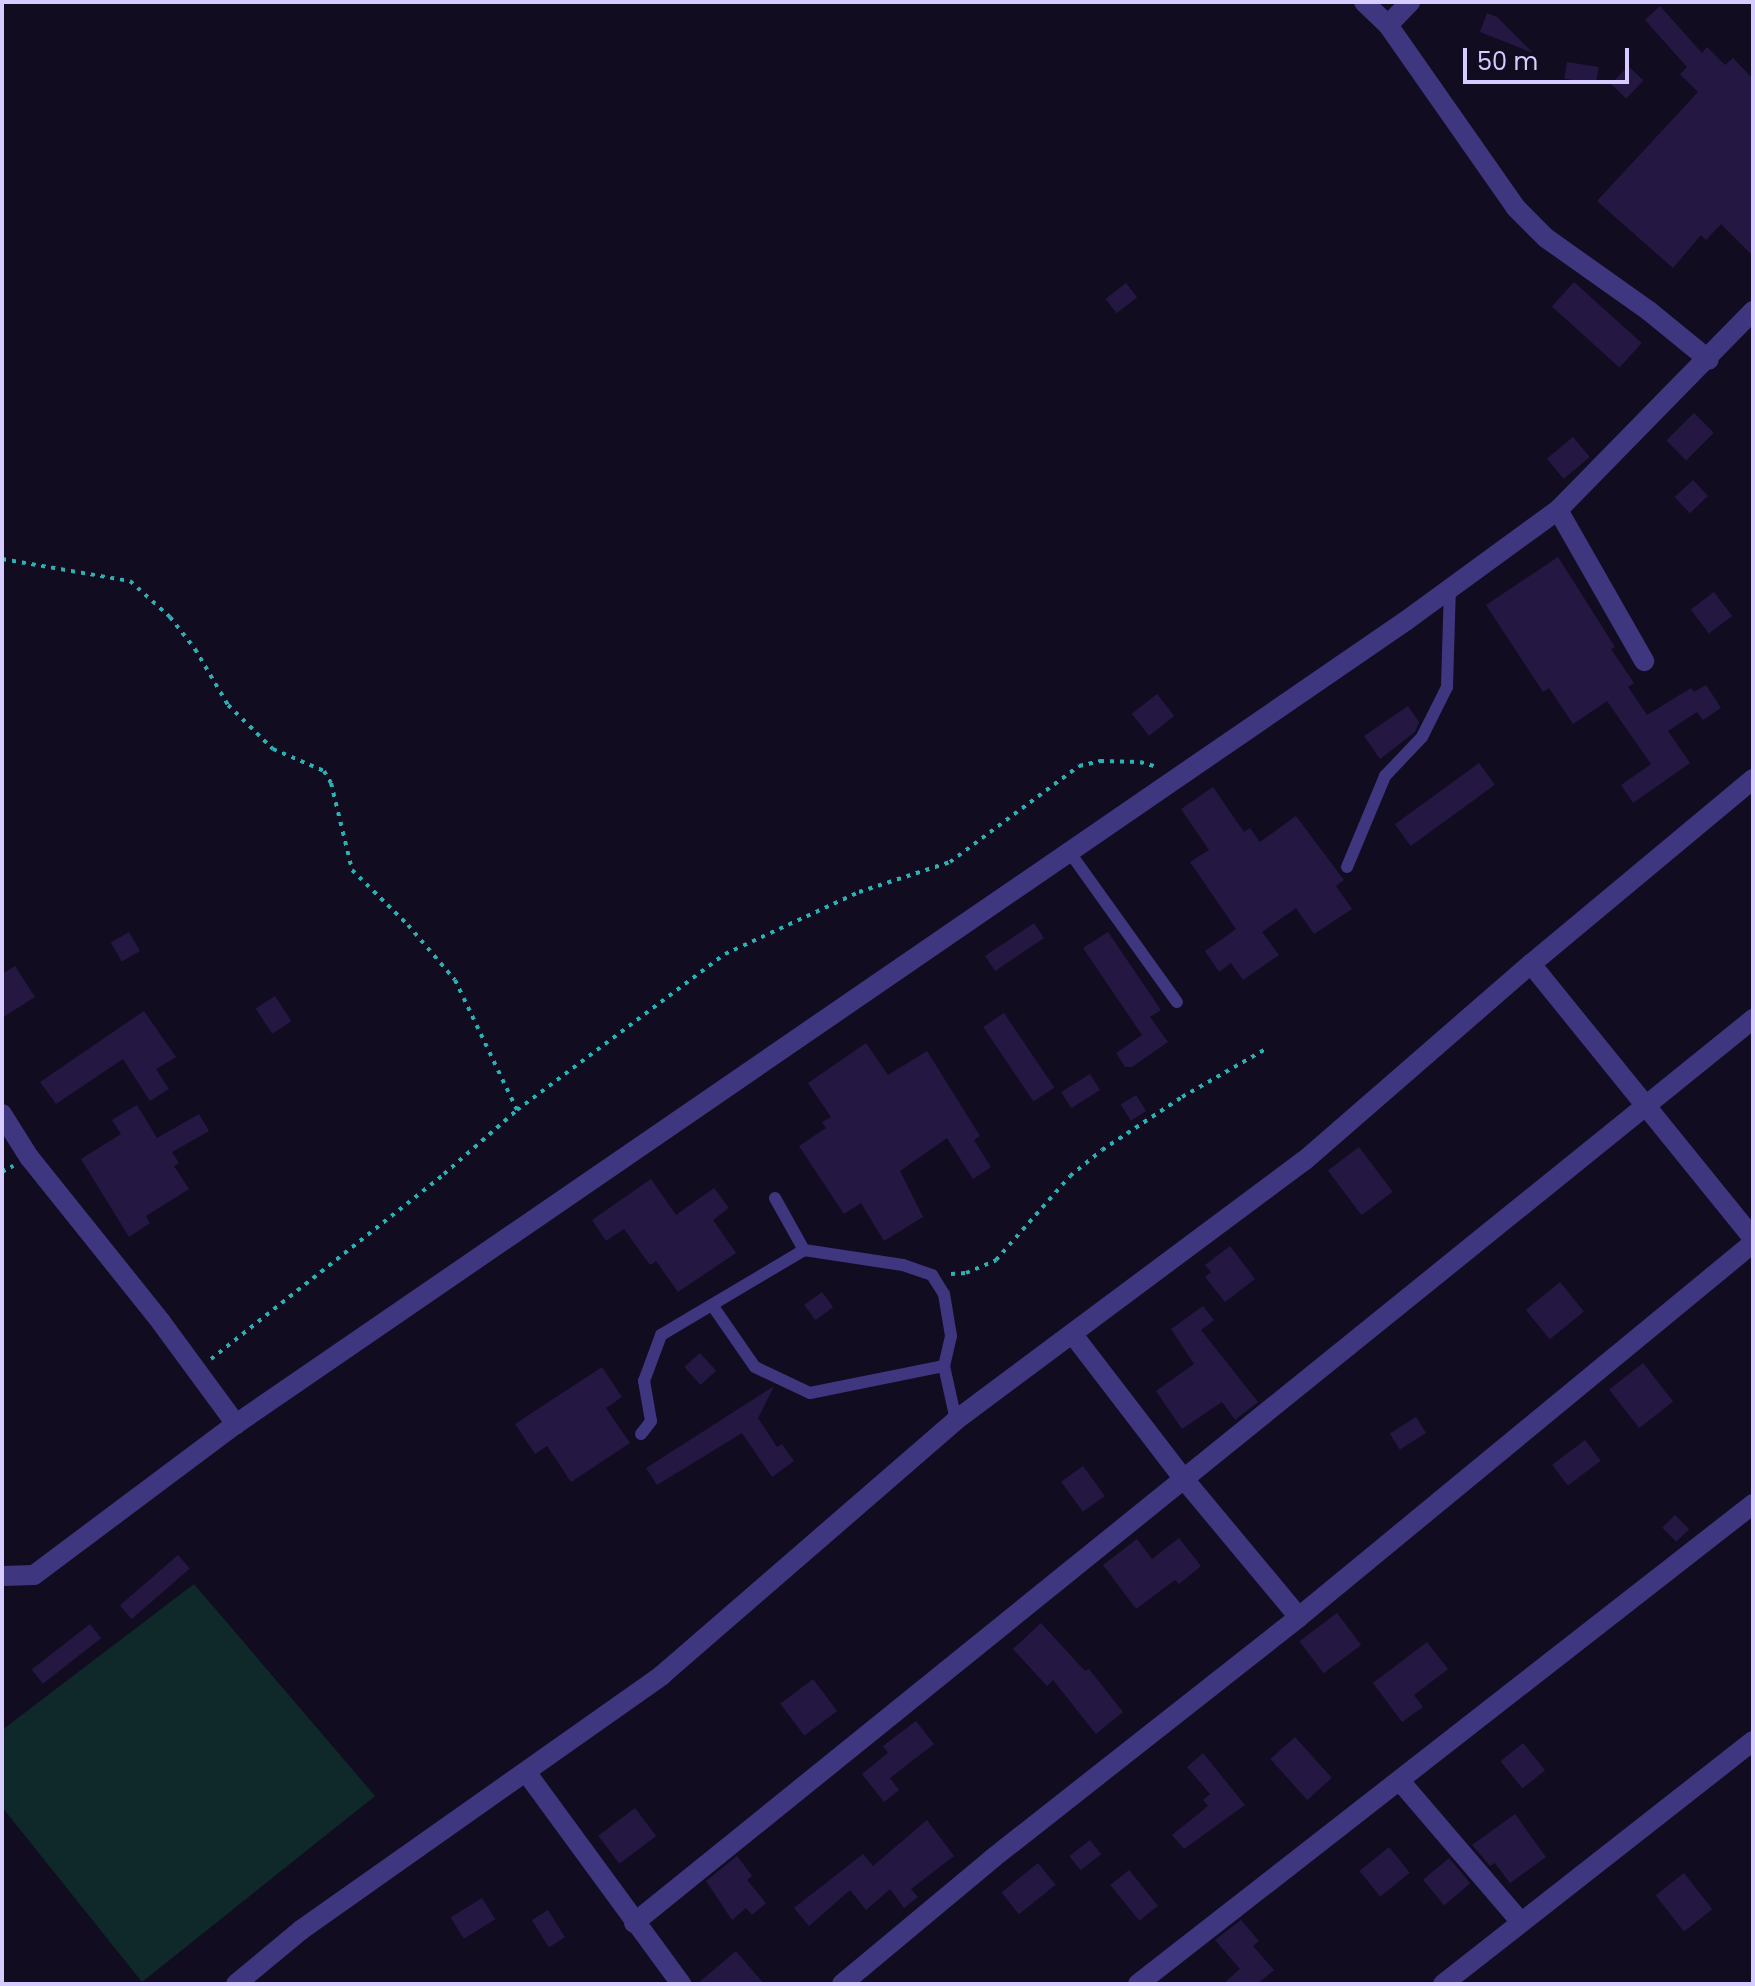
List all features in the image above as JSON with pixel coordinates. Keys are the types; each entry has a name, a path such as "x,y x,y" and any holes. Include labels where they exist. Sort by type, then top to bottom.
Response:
{"street":[{"path":"1364,2 1388,25 1516,208 1546,238 1649,311 1709,360"},
{"path":"1388,25 1410,2"},
{"path":"2,1576 34,1575 236,1424 1450,588 1558,510 1709,360 1753,311"},
{"path":"1558,510 1644,661"},
{"path":"236,1984 301,1930 662,1675 956,1420 1074,1336 1304,1161 1531,964 1753,779"},
{"path":"842,1984 993,1858 1299,1617 1753,1241 1531,964"},
{"path":"634,1923 1753,1019"},
{"path":"2,1114 29,1157 236,1424"},
{"path":"1074,1336 1183,1478 1299,1617"},
{"path":"1138,1984 1753,1504"},
{"path":"1443,1984 1753,1741"},
{"path":"526,1772 681,1984"},
{"path":"1400,1781 1521,1922"}],"lane":[{"path":"1347,867 1385,776 1422,737 1447,687 1450,588"},
{"path":"1068,850 1177,1002"},
{"path":"775,1198 804,1250"},
{"path":"641,1434 651,1421 644,1381 661,1335 804,1250 903,1265 932,1275 944,1294 951,1336 944,1366 956,1420"},
{"path":"712,1305 755,1367 810,1393 944,1366"}],"path":[{"path":"2,559 130,581 170,617 195,649 228,705 273,749 324,771 331,783 352,870 408,925 455,980 517,1110"},
{"path":"196,1370 444,1174 517,1110 725,954 859,892 950,862 1079,766 1100,761 1140,762 1179,774"},
{"path":"932,1275 966,1273 996,1260 1070,1176 1102,1150 1182,1097 1264,1050"}],"green space":[{"path":"194,1584 375,1796 142,1982 2,1807 2,1730"}],"building":[{"path":"1660,6 1702,53 1707,47 1725,65 1733,58 1753,79 1753,256 1721,224 1706,240 1701,235 1673,268 1597,201 1698,92 1680,74 1687,67 1645,20"},
{"path":"1487,13 1497,17 1533,53 1480,32"},
{"path":"1567,62 1599,67 1596,84 1564,79"},
{"path":"1628,66 1643,80 1626,99 1611,84"},
{"path":"1574,282 1642,343 1620,367 1552,307"},
{"path":"1126,283 1137,297 1117,313 1106,299"},
{"path":"1694,413 1714,433 1686,460 1666,441"},
{"path":"1573,437 1590,457 1564,479 1547,459"},
{"path":"1693,480 1708,496 1690,513 1675,497"},
{"path":"1558,557 1615,647 1611,649 1634,683 1628,687 1647,715 1691,688 1694,692 1706,685 1721,708 1703,720 1697,712 1668,731 1690,763 1633,803 1621,785 1651,764 1607,701 1573,724 1549,688 1543,692 1486,605"},
{"path":"1714,592 1732,616 1709,633 1691,609"},
{"path":"1157,694 1174,716 1149,736 1132,714"},
{"path":"1408,706 1419,722 1415,732 1380,759 1364,736"},
{"path":"1479,763 1495,785 1411,846 1395,824"},
{"path":"1213,787 1244,832 1250,828 1260,842 1296,816 1344,880 1336,886 1352,909 1314,934 1296,908 1262,932 1279,955 1243,980 1231,963 1219,972 1205,951 1236,929 1190,862 1209,850 1181,809"},
{"path":"1034,923 1044,938 995,971 985,956"},
{"path":"129,932 140,951 122,962 111,942"},
{"path":"1108,932 1161,1010 1150,1017 1168,1042 1132,1067 1125,1067 1116,1053 1142,1035 1083,948"},
{"path":"15,966 35,997 2,1018 2,974"},
{"path":"275,996 291,1021 272,1034 256,1009"},
{"path":"144,1011 176,1057 156,1069 169,1089 150,1101 123,1059 56,1104 40,1082"},
{"path":"1004,1013 1054,1088 1034,1102 983,1027"},
{"path":"866,1043 888,1075 927,1051 980,1136 974,1140 991,1167 973,1179 947,1138 900,1171 923,1217 884,1241 861,1203 844,1214 799,1146 826,1128 822,1122 831,1117 808,1083"},
{"path":"1090,1074 1100,1090 1071,1108 1061,1092"},
{"path":"1136,1095 1146,1111 1131,1121 1121,1105"},
{"path":"137,1105 157,1138 199,1114 209,1131 172,1152 179,1163 174,1166 189,1189 146,1216 150,1223 129,1237 81,1159 121,1134 112,1120"},
{"path":"1359,1147 1393,1192 1362,1215 1328,1170"},
{"path":"651,1179 676,1215 714,1188 729,1208 713,1220 736,1253 678,1292 656,1261 650,1265 624,1229 606,1241 592,1220"},
{"path":"1230,1246 1255,1279 1225,1302 1205,1277 1211,1272 1205,1265"},
{"path":"1560,1282 1584,1312 1550,1339 1526,1310"},
{"path":"822,1292 833,1307 815,1320 804,1305"},
{"path":"1203,1306 1214,1320 1201,1330 1258,1402 1235,1420 1222,1402 1182,1429 1156,1391 1194,1364 1171,1329"},
{"path":"700,1353 716,1371 700,1385 684,1367"},
{"path":"1643,1363 1673,1402 1639,1428 1609,1389"},
{"path":"602,1367 622,1397 606,1408 630,1443 571,1482 547,1446 535,1454 515,1424"},
{"path":"774,1386 758,1418 777,1447 782,1444 794,1461 772,1477 742,1433 657,1485 646,1468"},
{"path":"1416,1417 1426,1433 1400,1450 1390,1433"},
{"path":"1585,1440 1601,1461 1568,1485 1552,1465"},
{"path":"1083,1466 1105,1496 1083,1512 1061,1482"},
{"path":"1675,1515 1689,1529 1676,1542 1662,1528"},
{"path":"1179,1538 1201,1566 1179,1584 1175,1580 1136,1609 1103,1565 1137,1539 1152,1559"},
{"path":"178,1555 190,1569 132,1619 120,1606"},
{"path":"1337,1613 1361,1645 1324,1673 1299,1641"},
{"path":"1041,1623 1085,1671 1089,1669 1123,1712 1096,1734 1053,1680 1047,1686 1013,1649"},
{"path":"90,1624 101,1638 43,1684 32,1670"},
{"path":"1427,1642 1448,1669 1414,1695 1423,1707 1402,1722 1373,1683"},
{"path":"813,1679 837,1711 804,1736 780,1704"},
{"path":"916,1721 934,1744 890,1778 899,1790 884,1802 862,1774 888,1753 883,1746"},
{"path":"1295,1737 1332,1778 1307,1800 1270,1759"},
{"path":"1523,1743 1545,1770 1522,1788 1500,1761"},
{"path":"1203,1753 1245,1805 1184,1849 1172,1835 1208,1806 1203,1800 1210,1794 1187,1767"},
{"path":"635,1808 656,1836 619,1864 598,1836"},
{"path":"1515,1814 1546,1857 1510,1883 1495,1863 1490,1866 1472,1845"},
{"path":"927,1820 954,1856 911,1889 918,1897 904,1908 890,1889 866,1910 850,1890 809,1926 794,1908 863,1854 873,1866"},
{"path":"1090,1840 1101,1854 1081,1870 1070,1856"},
{"path":"1389,1847 1410,1873 1380,1897 1359,1871"},
{"path":"737,1856 752,1876 747,1880 766,1903 752,1915 746,1908 732,1920 706,1881"},
{"path":"1449,1858 1470,1883 1444,1905 1423,1880"},
{"path":"1038,1863 1056,1885 1019,1914 1001,1893"},
{"path":"1129,1870 1158,1906 1139,1921 1110,1885"},
{"path":"1684,1873 1712,1909 1684,1931 1656,1895"},
{"path":"482,1898 495,1919 464,1939 451,1918"},
{"path":"548,1910 565,1937 549,1947 532,1920"},
{"path":"1241,1920 1259,1941 1253,1946 1274,1970 1257,1984 1223,1984 1240,1969 1215,1940"},
{"path":"736,1951 764,1984 697,1984"}]}
